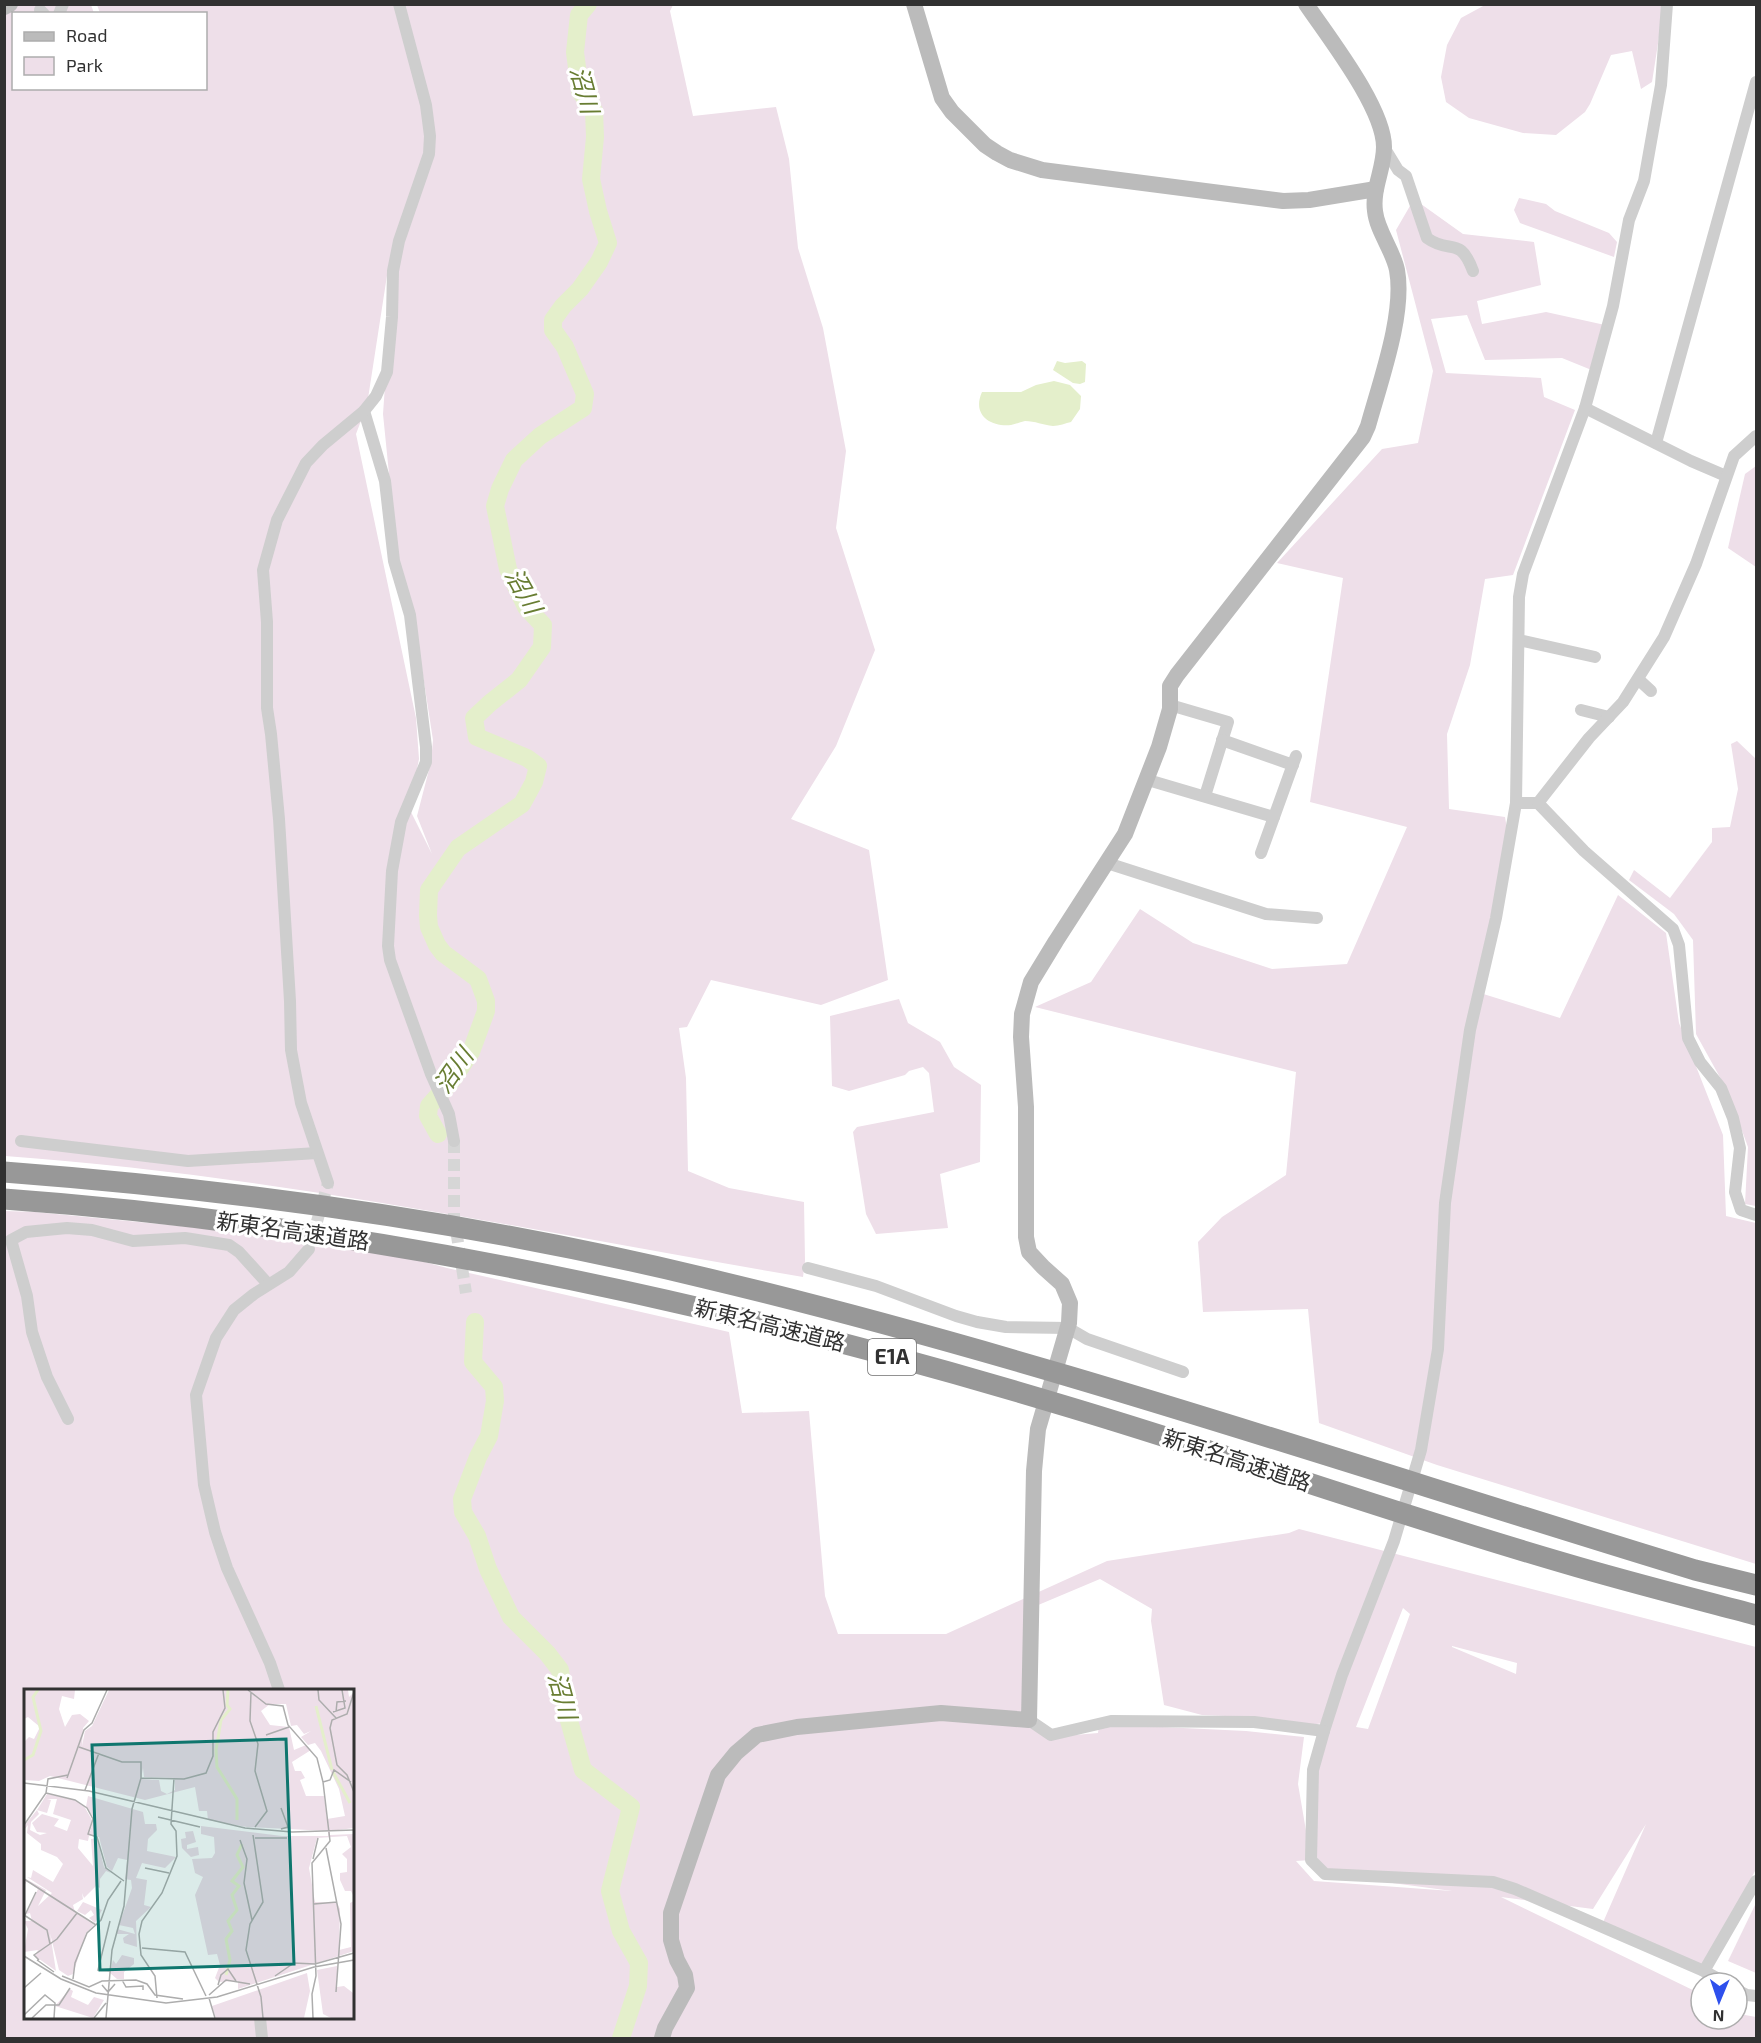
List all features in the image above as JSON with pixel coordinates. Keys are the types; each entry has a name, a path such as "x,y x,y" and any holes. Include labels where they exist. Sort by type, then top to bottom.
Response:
{"highway":[{"name":"新東名高速道路","path":"4,1172 129,1182 270,1198 408,1219 700,1276 972,1348 1695,1570 1756,1585"},
{"name":"新東名高速道路","path":"4,1199 167,1213 289,1229 536,1271 687,1304 808,1334 1031,1396 1562,1563 1756,1615"}],"street":[{"path":"4,7 10,4"},
{"path":"328,1183 301,1103 291,1050 279,819 267,708 267,622 263,570 277,520 306,463 322,445 364,411 376,396 387,372 393,271 399,241 429,154 430,136 426,105 399,4"},
{"path":"914,4 942,98 952,112 985,145 1010,160 1042,170 1283,201 1309,200 1376,189"},
{"path":"1029,1720 1034,1471 1038,1429 1066,1332 1070,1303 1062,1284 1029,1251 1026,1238 1026,1107 1021,1037 1022,1014 1031,982 1125,834 1148,780 1167,720 1170,686 1364,437 1396,318 1399,291 1397,268 1375,213 1376,189 1384,147 1381,126 1373,107 1340,53 1306,4"},
{"path":"1667,4 1661,85 1644,181 1629,220 1614,306 1585,408 1523,574 1520,597 1516,803 1496,918 1470,1030 1445,1203 1438,1349 1421,1450 1394,1541 1342,1675 1313,1770 1311,1860 1325,1874 1493,1882 1515,1889 1704,1971 1756,1881"},
{"path":"1656,443 1756,82"},
{"path":"1384,147 1398,170 1406,176 1427,238 1434,244 1457,247 1464,252 1473,271"},
{"path":"1585,408 1726,476"},
{"path":"364,411 385,481 394,561 410,615 426,747 426,762 401,822 392,871 389,953 431,1074 449,1114 454,1141"},
{"path":"1538,803 1589,738 1623,702 1664,637 1696,564 1734,456 1756,436"},
{"path":"1519,640 1595,657"},
{"path":"1638,680 1652,691"},
{"path":"1170,705 1228,722 1205,796"},
{"path":"1581,710 1609,717"},
{"path":"1222,740 1294,761 1261,853"},
{"path":"1148,780 1274,817"},
{"path":"1516,803 1538,803 1584,851 1673,929 1679,945 1688,1038 1700,1062 1721,1088 1733,1118 1740,1148 1735,1192 1741,1210 1756,1215"},
{"path":"1107,863 1266,914 1317,918"},
{"path":"21,1141 188,1161 317,1152"},
{"path":"68,1419 47,1377 32,1332 27,1296 11,1240 26,1232 67,1228 92,1230 133,1241 185,1238 229,1245 244,1257 268,1284"},
{"path":"279,1689 270,1663 226,1568 215,1532 204,1485 196,1395 216,1338 234,1310 268,1284 289,1272 309,1249"},
{"path":"808,1268 876,1286 977,1322 1066,1332 1183,1372"},
{"path":"662,2038 687,1988 685,1975 670,1940 671,1913 718,1775 736,1753 757,1735 797,1727 941,1713 1029,1720 1051,1735 1111,1721 1254,1722 1324,1731"},
{"path":"260,2019 262,2038"}],"green space":[{"path":"4,5 91,5 94,12 12,12 12,90 207,90 207,12 100,12 97,5 673,5 670,11 693,116 776,107 789,159 798,248 823,328 846,451 836,528 875,650 836,746 791,819 869,850 888,980 821,1005 711,980 687,1027 679,1028 686,1078 688,1171 729,1188 804,1202 803,1277 405,1207 205,1177 5,1156","holes":["388,269 393,272 383,414 397,553 413,611 433,740 431,762 417,816 432,854 409,808 419,759 416,718 356,434 367,405"]},
{"path":"1485,5 1664,5 1652,82 1641,89 1632,51 1611,55 1585,112 1556,135 1523,133 1469,118 1446,102 1441,77 1447,45 1461,18"},
{"path":"1519,198 1546,204 1555,211 1609,233 1617,242 1614,257 1520,223 1514,210"},
{"path":"1414,199 1463,234 1534,242 1541,285 1477,301 1482,324 1546,312 1605,325 1594,371 1562,358 1485,360 1467,315 1431,319 1446,373 1541,378 1544,397 1575,410 1513,575 1485,579 1470,665 1447,734 1449,809 1505,817 1507,829 1477,992 1560,1018 1618,895 1666,933 1679,1023 1723,1135 1726,1216 1756,1223 1756,1564 1437,1465 1319,1423 1308,1309 1203,1312 1198,1242 1222,1217 1286,1175 1296,1072 1035,1007 1091,982 1140,909 1193,943 1272,969 1347,964 1407,827 1310,802 1343,578 1277,563 1382,449 1418,443 1433,371 1396,230"},
{"path":"1756,466 1756,567 1728,548 1745,474"},
{"path":"1737,741 1756,759 1756,1206 1745,1204 1748,1147 1727,1090 1696,1034 1693,940 1674,914 1629,880 1634,870 1670,898 1712,842 1712,828 1730,827 1738,789 1731,744"},
{"path":"899,999 908,1023 940,1042 954,1067 981,1085 980,1162 940,1174 948,1228 876,1234 866,1214 853,1132 857,1127 934,1112 929,1073 923,1067 909,1071 905,1075 849,1091 832,1086 830,1016"},
{"path":"5,1211 221,1230 380,1250 447,1268 729,1332 742,1413 809,1411 825,1596 838,1634 946,1634 1107,1561 1289,1533 1299,1529 1756,1647 1756,1869 1704,1971 1601,1927 1646,1824 1593,1909 1501,1897 1689,1988 1689,2031 1749,2031 1749,2016 1756,2017 1756,2038 5,2038","holes":["1100,1579 1152,1609 1151,1621 1164,1705 1202,1715 1248,1717 1310,1725 1330,1722 1313,1770 1311,1845 1325,1874 1452,1891 1314,1881 1296,1861 1311,1860 1298,1784 1304,1737 1246,1731 1099,1724 1098,1733 1052,1737 1033,1723 942,1717 1024,1716 1024,1611","1403,1608 1410,1614 1368,1729 1356,1727","1452,1646 1517,1663 1516,1674"]},
{"path":"1756,1903 1756,1973 1728,1961"}],"shaded area":[{"path":"1057,361 1065,363 1082,361 1086,364 1085,382 1073,383 1053,370"},
{"path":"1054,381 1070,385 1081,396 1080,409 1071,422 1053,426 1025,421 1003,425 984,418 981,413 979,400 982,392 1021,392 1036,385"}],"waterway":[{"name":"沼川","path":"438,1134 428,1116 429,1106 452,1080 471,1052 486,1011 486,1001 478,979 443,953 437,945 429,927 429,890 458,848 522,804 534,782 538,766 527,758 477,737 474,718 519,680 542,647 543,625 526,607 508,569 495,506 500,489 514,460 540,436 583,408 585,394 565,347 553,330 553,320 580,289 599,262 608,243 591,179 595,137 594,111 580,91 575,52 579,15 588,4"},
{"name":"沼川","path":"475,1322 473,1362 494,1387 495,1401 489,1436 478,1457 462,1499 463,1512 477,1536 488,1569 511,1617 547,1653 560,1670 566,1710 583,1770 631,1807 610,1891 621,1931 639,1963 638,1986 621,2038"}],"tunnel":[{"path":"454,1141 454,1217 466,1293"},
{"path":"312,1239 328,1183"}]}
